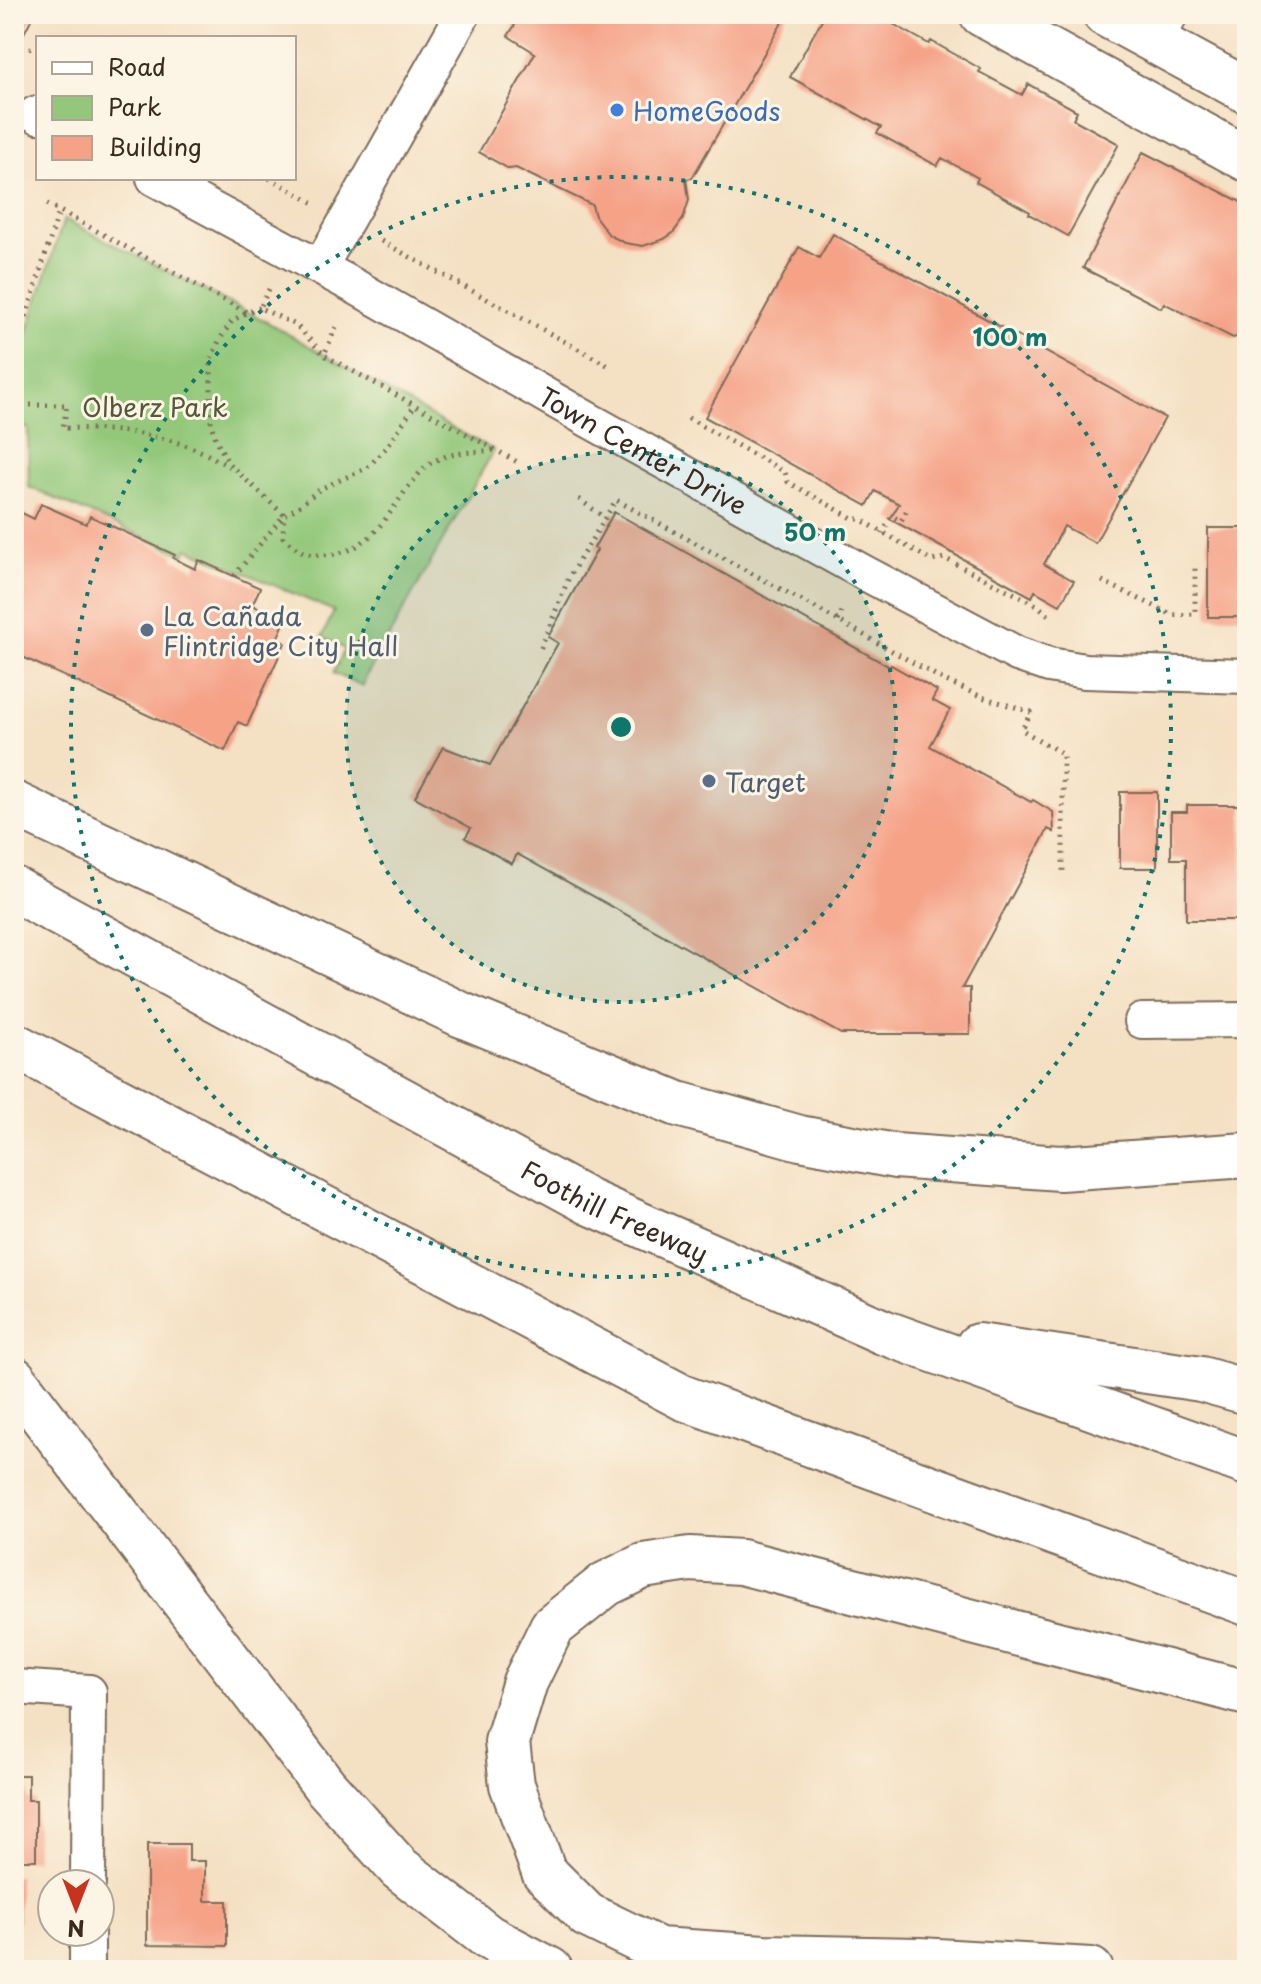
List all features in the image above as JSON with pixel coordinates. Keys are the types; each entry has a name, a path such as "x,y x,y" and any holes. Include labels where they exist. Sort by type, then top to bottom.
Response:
{"main road":[{"path":"982,14 1247,159"},
{"path":"1105,14 1164,29 1247,91"},
{"path":"1132,95 1164,29"},
{"path":"14,804 462,1015 678,1104 800,1138 895,1156 1060,1168 1247,1155"},
{"name":"Foothill Freeway","path":"14,889 589,1202 883,1332 1247,1463"},
{"path":"14,1045 684,1398 1247,1603"},
{"path":"883,1332 1201,1379 1247,1392"},
{"path":"14,1379 325,1786 399,1868 488,1937 550,1970"},
{"path":"1091,1970 659,1950 587,1915 544,1872 512,1785 507,1742 525,1682 552,1627 606,1584 643,1566 690,1559 741,1562 1247,1693"}],"street":[{"path":"320,267 463,14"},
{"name":"Town Center Drive","path":"158,180 320,267 861,571 1017,654 1049,665 1085,671 1247,676"},
{"path":"1142,1021 1247,1020"},
{"path":"14,1687 89,1692 88,1868"},
{"path":"87,1948 87,1970"}],"path":[{"path":"14,51 36,48"},
{"path":"273,180 314,203"},
{"path":"47,204 247,312"},
{"path":"19,356 23,327 59,210"},
{"path":"381,241 611,367"},
{"path":"260,308 269,289"},
{"path":"233,469 211,424 211,359 232,321 260,308 296,325 324,355 521,464"},
{"path":"324,355 336,327"},
{"path":"14,405 67,405 63,428 107,428 149,435 197,450 233,469 284,515"},
{"path":"234,576 284,515 320,489 367,468 387,447 415,405"},
{"path":"688,418 785,472 788,482 854,519 860,519 882,536 932,561 944,558 1037,605 1052,618"},
{"path":"284,515 283,537 298,550 314,555 342,554 373,534 424,468 446,455 494,450"},
{"path":"579,499 605,518"},
{"path":"541,648 569,577 616,500 944,680 982,697 1031,712 1022,730 1063,754 1063,876"},
{"path":"882,536 892,516 901,521 909,506"},
{"path":"1102,581 1173,615 1195,614 1195,568"},
{"path":"838,621 844,607"}],"green space":[{"name":"Olberz Park","path":"64,219 267,322 494,450 363,686 333,673 345,649 322,637 334,611 187,548 184,555 29,487 28,428 14,428 14,368"}],"building":[{"path":"14,14 34,14 21,39 17,37 20,32 14,28"},
{"name":"HomeGoods","path":"506,14 787,14 692,178 686,179 689,200 683,219 673,233 643,246 625,243 609,235 595,216 592,205 516,168 509,169 479,152 535,53 508,36 515,25 503,19"},
{"path":"825,14 875,14 929,44 931,41 1022,95 1028,84 1077,111 1073,119 1119,144 1068,236 976,182 978,178 942,158 937,166 877,133 881,127 790,77"},
{"path":"1213,14 1247,14 1247,22 1213,22"},
{"path":"1143,152 1247,205 1247,334 1233,338 1164,303 1161,308 1083,268"},
{"path":"833,234 1165,418 1095,543 1064,526 1044,564 1074,581 1060,605 1035,591 1032,597 890,519 899,504 875,491 867,506 705,417 799,247 819,258"},
{"name":"La Cañada Flintridge City Hall","path":"41,504 86,524 90,516 175,555 173,558 195,569 199,560 260,588 252,605 285,621 277,639 285,643 247,726 238,722 225,751 14,653 14,563 18,554 14,551 14,520 18,511 34,519"},
{"name":"Target","path":"614,512 937,691 932,700 950,710 930,746 1053,812 1054,832 1048,829 962,988 970,988 970,1034 841,1034 517,854 512,864 465,838 471,828 415,797 443,747 490,765 558,643 548,637 597,550 594,548"},
{"path":"1208,528 1247,528 1247,617 1208,617"},
{"path":"1120,792 1157,792 1157,868 1120,868"},
{"path":"1187,805 1243,805 1242,920 1186,920 1186,859 1171,859 1171,812 1187,812"},
{"path":"14,1775 28,1775 28,1800 36,1800 36,1860 14,1860"},
{"path":"147,1844 189,1844 189,1861 205,1861 205,1901 227,1901 227,1946 147,1945"},
{"path":"14,1876 19,1876 19,1922 14,1922"}],"place":[{"name":"HomeGoods","path":"617,110"},
{"name":"La Cañada Flintridge City Hall","path":"147,630"},
{"name":"Target","path":"709,781"}]}
